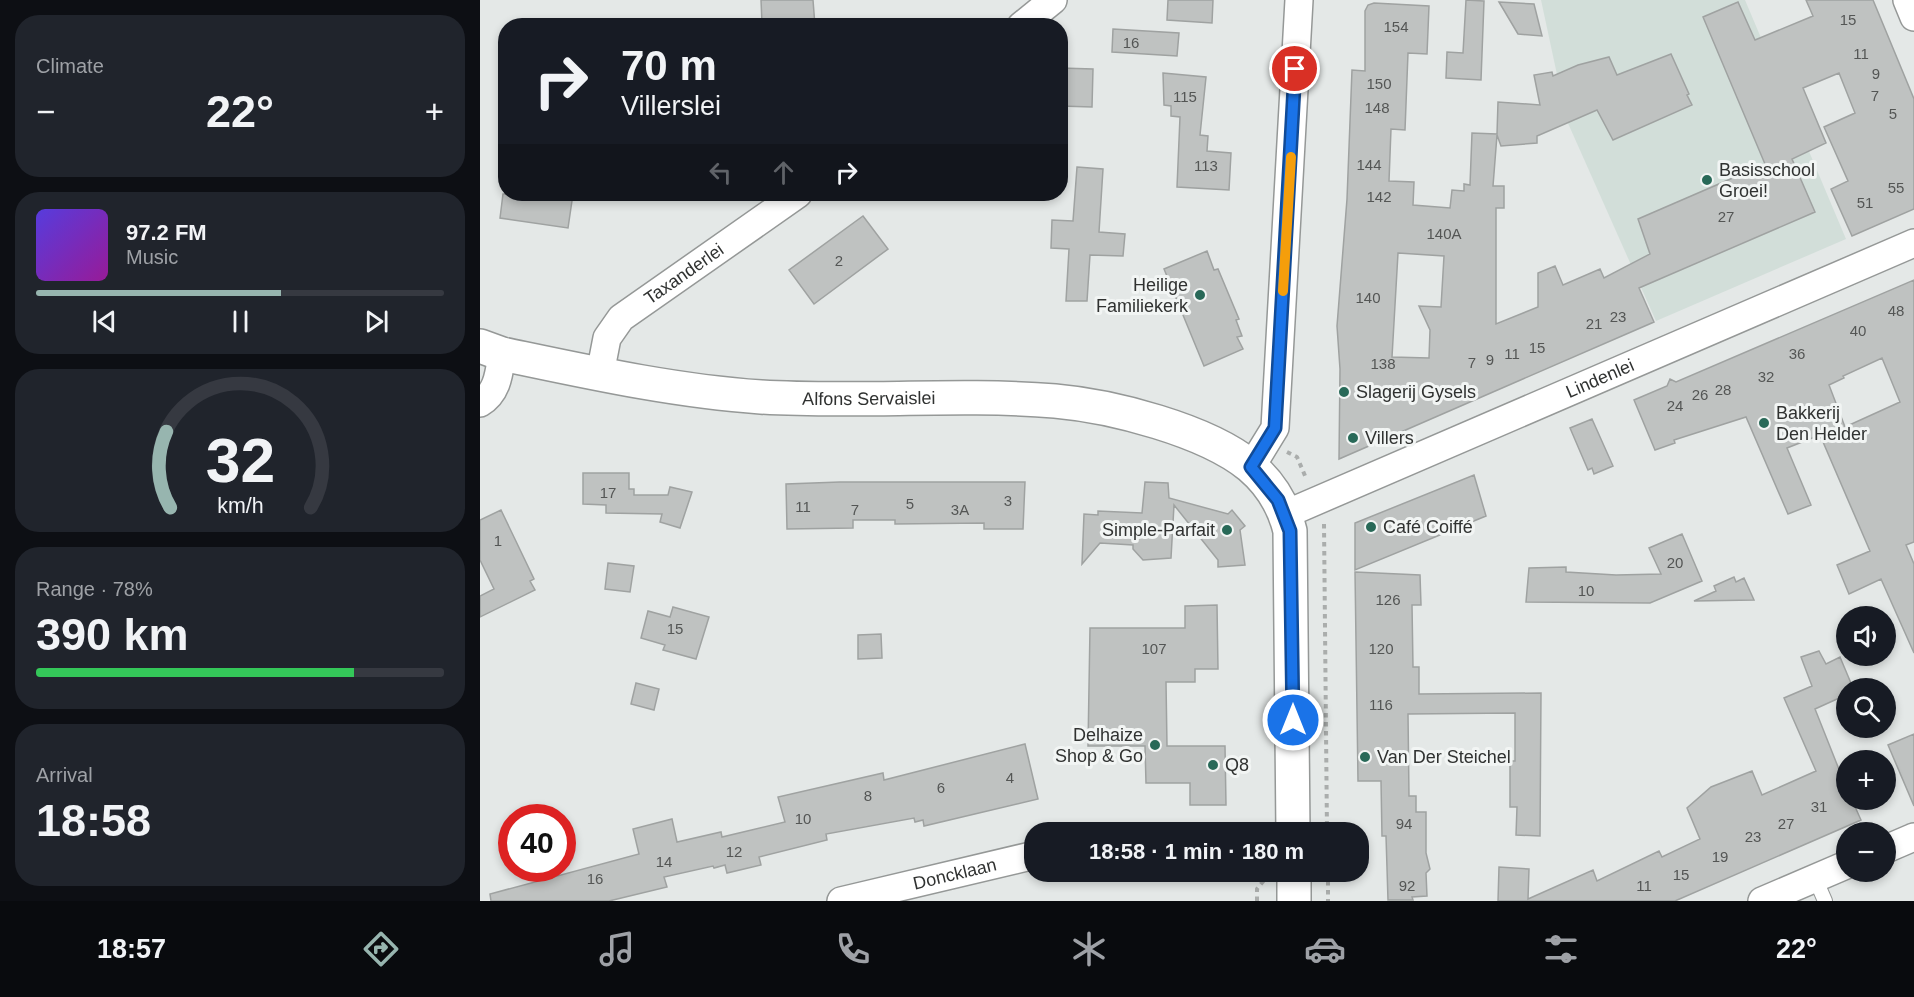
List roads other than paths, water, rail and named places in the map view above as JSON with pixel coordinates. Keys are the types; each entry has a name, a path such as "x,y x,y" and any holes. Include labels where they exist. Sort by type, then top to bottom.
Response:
{"street":[{"path":"1031,18 1053,0"},
{"path":"1251,467 1275,428 1299,0"},
{"path":"1907,0 1914,17"},
{"name":"Taxanderlei","path":"600,374 607,338 621,318 788,201"},
{"name":"Lindenlei","path":"1286,514 1914,243"},
{"path":"480,403 490,397 497,381 491,350"},
{"name":"Alfons Servaislei","path":"491,350 640,383 762,397 1008,399 1082,404 1147,419 1208,441 1251,467 1278,500 1286,514"},
{"path":"1286,514 1292,553 1293,822"},
{"path":"1896,845 1914,837"},
{"name":"Doncklaan","path":"841,901 1024,858"},
{"path":"1762,901 1820,890 1836,875"},
{"path":"1294,882 1294,901"}],"place":[{"name":"Basisschool Groei!","path":"1707,180"},
{"name":"Heilige Familiekerk","path":"1200,295"},
{"name":"Slagerij Gysels","path":"1344,392"},
{"name":"Bakkerij Den Helder","path":"1764,423"},
{"name":"Villers","path":"1353,438"},
{"name":"Café Coiffé","path":"1371,527"},
{"name":"Simple-Parfait","path":"1227,530"},
{"name":"Delhaize Shop & Go","path":"1155,745"},
{"name":"Van Der Steichel","path":"1365,757"},
{"name":"Q8","path":"1213,765"}]}
